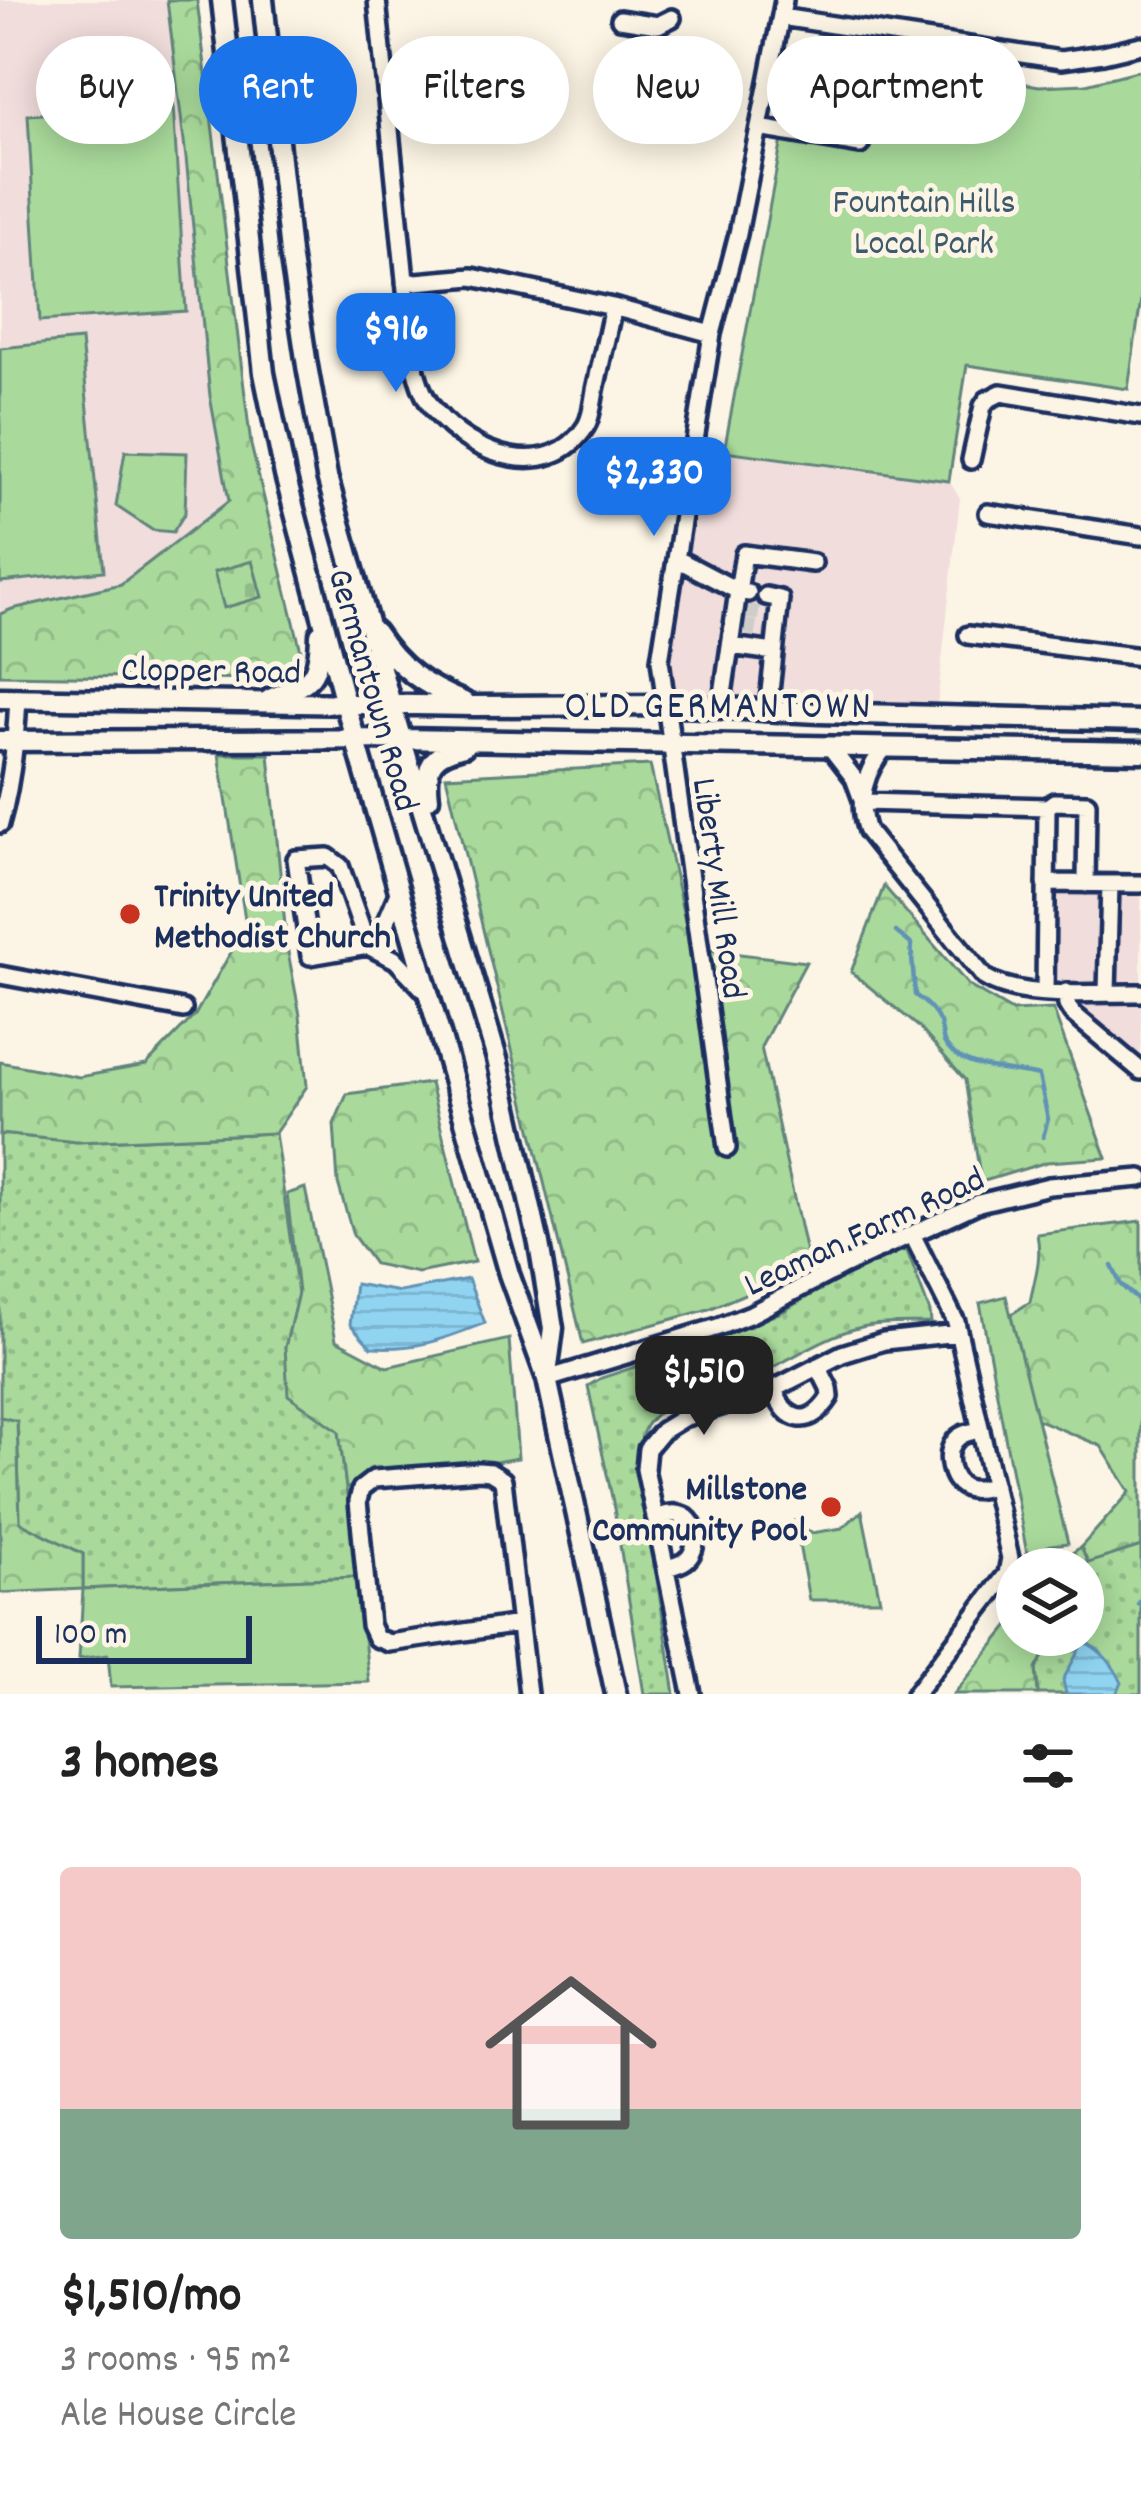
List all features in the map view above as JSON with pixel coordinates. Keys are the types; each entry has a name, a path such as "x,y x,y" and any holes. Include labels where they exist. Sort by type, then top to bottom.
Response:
{"main road":[{"name":"Germantown Road","path":"222,0 264,373 285,476 355,740 509,1274 547,1379 616,1694"},
{"name":"Germantown Road","path":"263,0 290,253 327,477 497,1059 553,1328 547,1379"},
{"path":"262,702 314,674 320,656 320,611"},
{"path":"367,621 386,648 428,687 474,706"},
{"name":"Clopper Road","path":"9,698 665,705 1141,722"},
{"name":"Clopper Road","path":"8,741 402,739 1141,752"},
{"path":"434,844 426,778 434,759 448,750 486,741"}],"street":[{"path":"377,0 412,360 434,410 457,434 490,452 535,459 567,449 588,423 614,307"},
{"path":"782,8 1060,60 1141,45"},
{"name":"Liberty Mill Road","path":"727,1148 660,660 712,334 738,234 782,8"},
{"path":"620,20 658,25 671,18"},
{"path":"819,74 872,83 860,145 808,136 819,74"},
{"path":"759,128 767,129"},
{"path":"405,283 472,277 614,307 712,334"},
{"path":"971,460 983,406 1001,393 1141,416"},
{"path":"988,513 1141,536"},
{"path":"721,708 731,646 751,593 744,554 813,563"},
{"path":"677,560 751,593 780,599 768,710"},
{"path":"968,634 1141,657"},
{"path":"731,646 774,652"},
{"path":"0,824 9,698"},
{"path":"830,747 854,778 862,802"},
{"path":"886,747 866,775 861,817 867,831 985,976 1021,992 1141,993"},
{"path":"862,802 1047,807 1054,802 1087,803 1086,884"},
{"path":"1045,992 1047,807"},
{"path":"399,891 382,932 368,946 310,956 296,859 328,857 340,866 368,946 396,960 429,994"},
{"path":"1046,884 1141,884"},
{"path":"1107,992 1110,884"},
{"path":"0,975 183,1009"},
{"path":"1066,992 1072,1012 1141,1071"},
{"name":"Leaman Farm Road","path":"547,1379 751,1314 980,1204 1049,1186 1141,1178"},
{"path":"912,1234 956,1322 1010,1558 1006,1574 915,1694"},
{"path":"692,1694 645,1469 647,1449 682,1418 774,1389 842,1354 884,1341 958,1333"},
{"path":"774,1389 789,1416 815,1413 830,1397 818,1366"},
{"path":"981,1430 965,1432 954,1441 950,1465 963,1487 994,1486"},
{"path":"519,1624 389,1643 376,1639 370,1625 358,1501 361,1489 374,1479 479,1471 500,1476 505,1485 528,1694"},
{"path":"655,1518 685,1516 695,1534 696,1547 688,1559 666,1568"}],"shaded area":[{"path":"0,0 198,0 199,144 213,144 239,402 297,660 284,676 264,679 0,675"},
{"path":"694,449 949,481 960,498 936,714 665,705 660,660"},
{"path":"1046,883 1141,884 1141,1071 1067,1005 1045,992"}],"green space":[{"path":"167,0 197,0 201,36 199,144 214,144 251,445 302,655 284,676 264,679 0,675 0,614 121,584 229,501 210,396 175,36"},
{"name":"Fountain Hills Local Park","path":"1141,70 1141,300 1128,389 967,365 949,481 724,451 781,144 1026,144 1026,84 1086,84"},
{"path":"36,114 36,144 175,144 175,137 186,311 40,321 28,115"},
{"path":"81,340 104,571 0,582 0,348"},
{"path":"125,451 187,453 185,513 173,532 152,530 116,506"},
{"path":"252,561 262,597 224,608 214,572"},
{"path":"219,754 269,754 287,947 307,1086 275,1133 77,1142 0,1134 0,1062 79,1077 146,1065 195,1015 246,926"},
{"path":"650,765 691,948 806,962 761,1047 809,1267 709,1309 583,1344 446,776"},
{"path":"884,886 969,986 1012,1011 1053,1009 1107,1158 1047,1162 981,1182 965,1080 919,1027 851,972"},
{"path":"430,1083 474,1262 418,1273 374,1264 353,1235 338,1183 334,1124 347,1094"},
{"path":"275,1133 298,1293 285,1348 339,1431 357,1577 83,1589 83,1554 20,1522 17,1422 0,1417 0,1134 77,1142"},
{"path":"305,1188 336,1340 387,1367 509,1339 518,1458 346,1488 339,1431 288,1395 285,1348 298,1293 287,1194"},
{"path":"1141,1221 1141,1546 1104,1558 1104,1548 1081,1547 1130,1492 1101,1446 1036,1419 1010,1315 1030,1302 1038,1260 1037,1234"},
{"path":"896,1250 907,1251 931,1323 876,1325 843,1332 749,1378 681,1399 657,1413 646,1427 638,1458 675,1694 644,1694 613,1502 588,1386 784,1311"},
{"path":"1006,1296 1068,1543 1026,1548 980,1303"},
{"path":"0,1417 17,1421 20,1522 83,1554 83,1589 0,1593"},
{"path":"862,1511 880,1600 809,1600 795,1522 812,1533 842,1528"},
{"path":"1141,1546 1141,1694 1038,1694 1036,1669 1043,1656 1104,1656 1104,1558"},
{"path":"357,1577 369,1682 111,1687 108,1655 79,1659 83,1589"},
{"path":"996,1642 996,1656 1043,1656 1036,1669 1038,1694 954,1694"}],"water":[{"path":"468,1279 485,1323 442,1339 388,1348 371,1347 350,1324 355,1284 400,1292"},
{"path":"1076,1656 1103,1656 1122,1683 1116,1694 1066,1694 1063,1680"}],"waterway":[{"path":"896,932 911,944 915,995 935,1015 951,1051 973,1064 1039,1076 1048,1119 1043,1137"},
{"path":"1112,1266 1121,1285 1138,1300 1141,1326"},
{"path":"1138,1604 1141,1600"}],"tunnel":[{"path":"744,611 772,615"},
{"path":"741,626 769,631"}],"place":[{"name":"Trinity United Methodist Church","path":"130,914"},
{"name":"Millstone Community Pool","path":"831,1507"}],"district":[{"name":"OLD GERMANTOWN","path":"719,703"}]}
